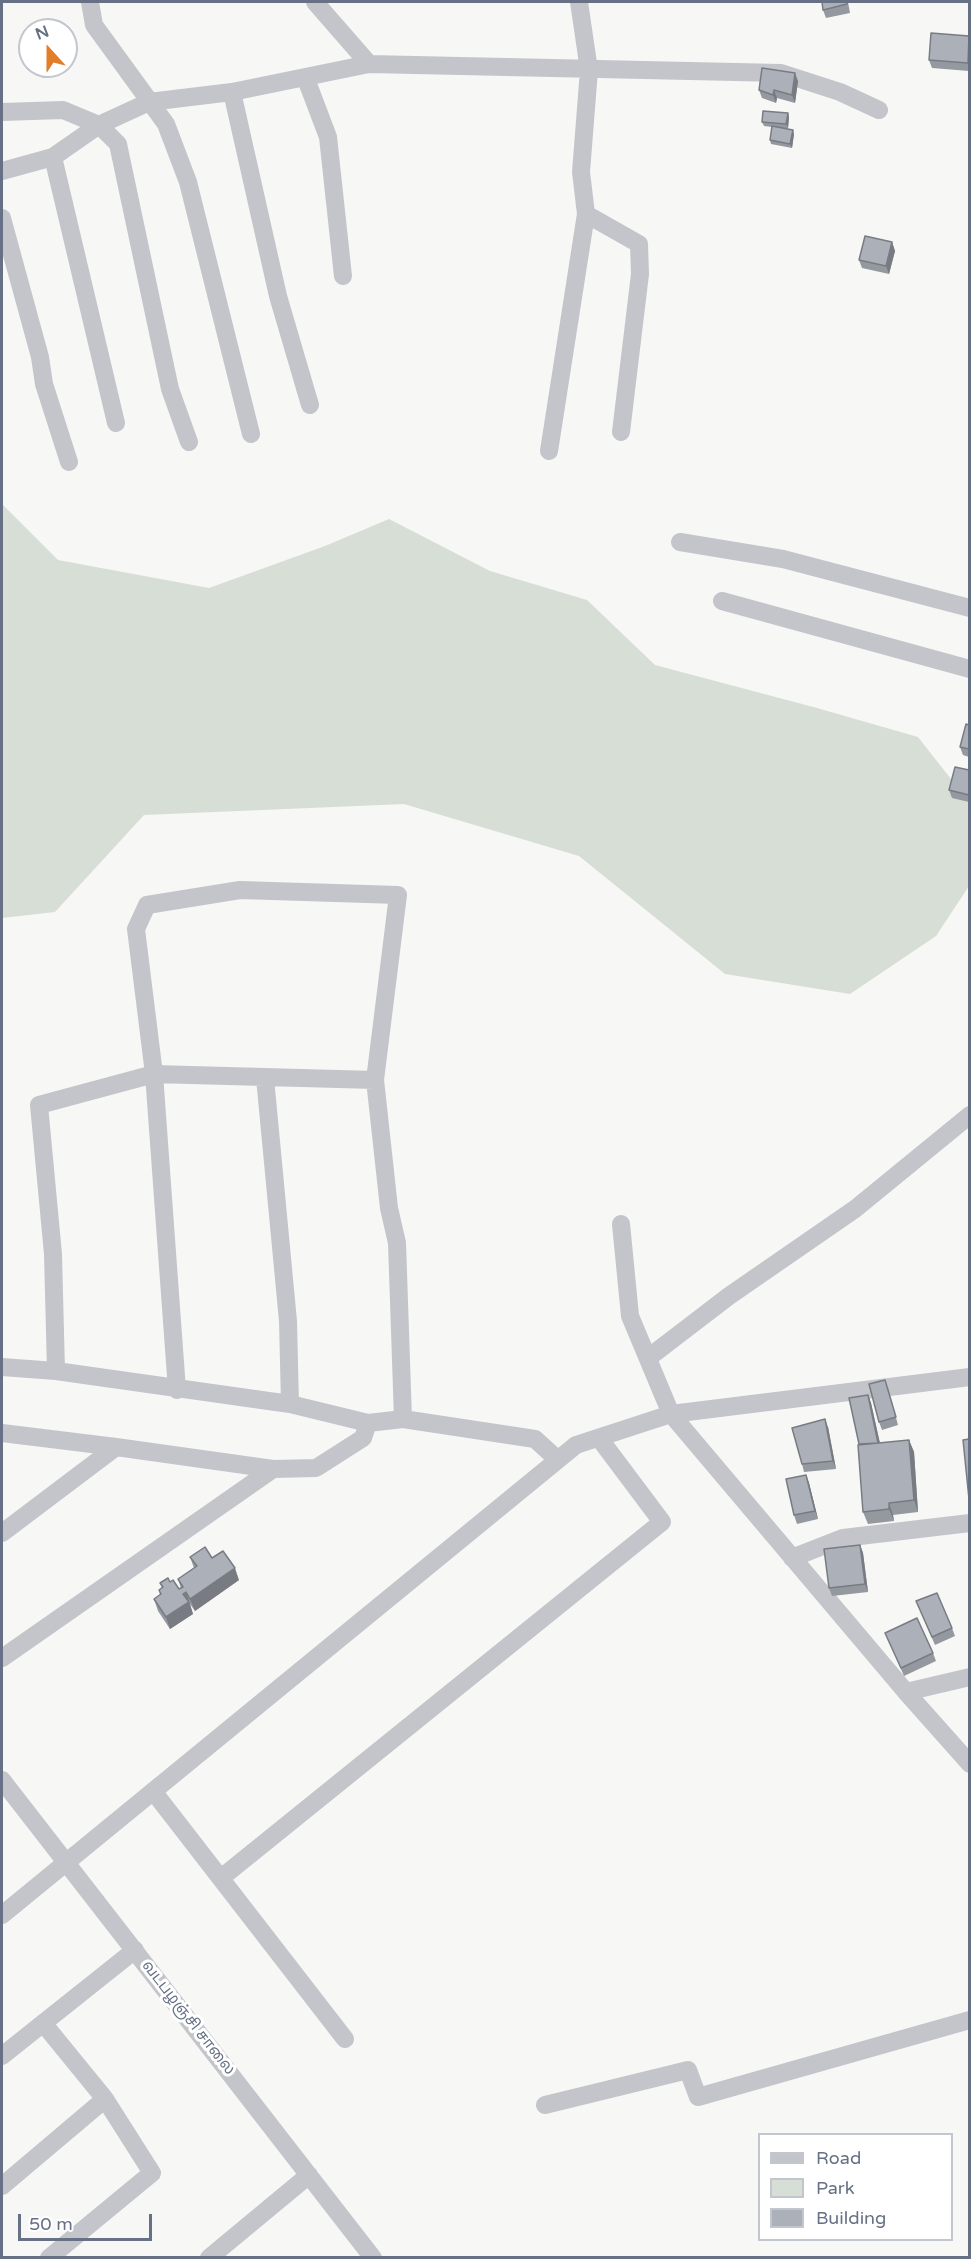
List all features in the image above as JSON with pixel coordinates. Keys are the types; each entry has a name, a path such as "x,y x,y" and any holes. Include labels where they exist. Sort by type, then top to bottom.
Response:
{"street":[{"path":"90,2 94,25 166,124 188,182 251,434"},
{"path":"315,2 369,64"},
{"path":"549,451 586,214 581,172 589,70 579,2"},
{"path":"2,171 53,157 99,125 149,102 232,92 306,79 369,64 781,73 840,92 879,110"},
{"path":"306,79 328,137 343,276"},
{"path":"232,92 278,296 310,405"},
{"path":"2,112 63,110 99,125 118,144 170,388 189,442"},
{"path":"53,157 116,423"},
{"path":"586,214 639,244 640,274 621,432"},
{"path":"2,218 40,357 44,384 69,462"},
{"path":"680,542 783,559 969,608"},
{"path":"722,601 969,669"},
{"path":"177,1390 153,1074 136,929 147,905 240,890 398,896 375,1080 389,1208 397,1243 403,1419"},
{"path":"56,1371 53,1254 39,1105 153,1074 375,1080"},
{"path":"266,1078 288,1320 290,1404"},
{"path":"648,1358 729,1296 855,1209 969,1115"},
{"path":"621,1224 630,1316 671,1414 969,1764"},
{"path":"2,1367 56,1371 177,1390 290,1404 368,1423 403,1419 535,1439 558,1460"},
{"path":"2,1915 576,1445 671,1414 969,1377"},
{"path":"2,1433 273,1469 316,1468 363,1438 368,1423"},
{"path":"221,1878 662,1522 599,1438"},
{"path":"2,1533 116,1448"},
{"path":"2,1658 273,1469"},
{"path":"792,1558 843,1538 969,1523"},
{"path":"906,1692 969,1677"},
{"name":"வடபழஞ்சி சாலை","path":"2,1780 373,2258"},
{"path":"153,1791 345,2039"},
{"path":"2,2056 135,1950"},
{"path":"545,2104 688,2070 698,2097 969,2020"},
{"path":"43,2024 105,2099 152,2173 49,2258"},
{"path":"2,2186 105,2099"},
{"path":"209,2258 309,2175"}],"green space":[{"path":"2,504 58,560 209,588 325,546 389,519 490,571 587,600 655,665 918,737 969,802 969,886 936,936 850,994 725,974 579,856 404,804 144,815 55,912 2,918"}],"building":[{"path":"822,2 847,2 847,4 823,10"},
{"path":"931,33 969,36 968,63 929,60"},
{"path":"762,68 795,73 792,95 774,90 773,95 759,90"},
{"path":"763,111 788,113 786,124 762,122"},
{"path":"772,126 793,130 790,144 770,140"},
{"path":"865,236 892,242 886,266 859,260"},
{"path":"966,724 969,725 969,749 960,747"},
{"path":"955,767 969,770 969,795 949,790"},
{"path":"885,1380 896,1417 879,1422 869,1384"},
{"path":"868,1395 878,1443 859,1444 849,1398"},
{"path":"825,1419 833,1461 802,1464 792,1428"},
{"path":"969,1439 969,1499 963,1440"},
{"path":"909,1440 914,1500 889,1503 889,1509 863,1512 858,1445"},
{"path":"806,1475 815,1511 794,1515 786,1479"},
{"path":"860,1545 865,1584 829,1588 824,1549"},
{"path":"205,1547 212,1558 223,1551 235,1568 190,1599 186,1592 183,1594 189,1602 166,1617 154,1599 161,1594 159,1590 163,1587 160,1583 168,1578 170,1582 173,1580 179,1589 183,1587 178,1579 197,1566 190,1557"},
{"path":"937,1593 952,1628 932,1637 916,1601"},
{"path":"917,1618 933,1653 901,1668 885,1633"}]}
